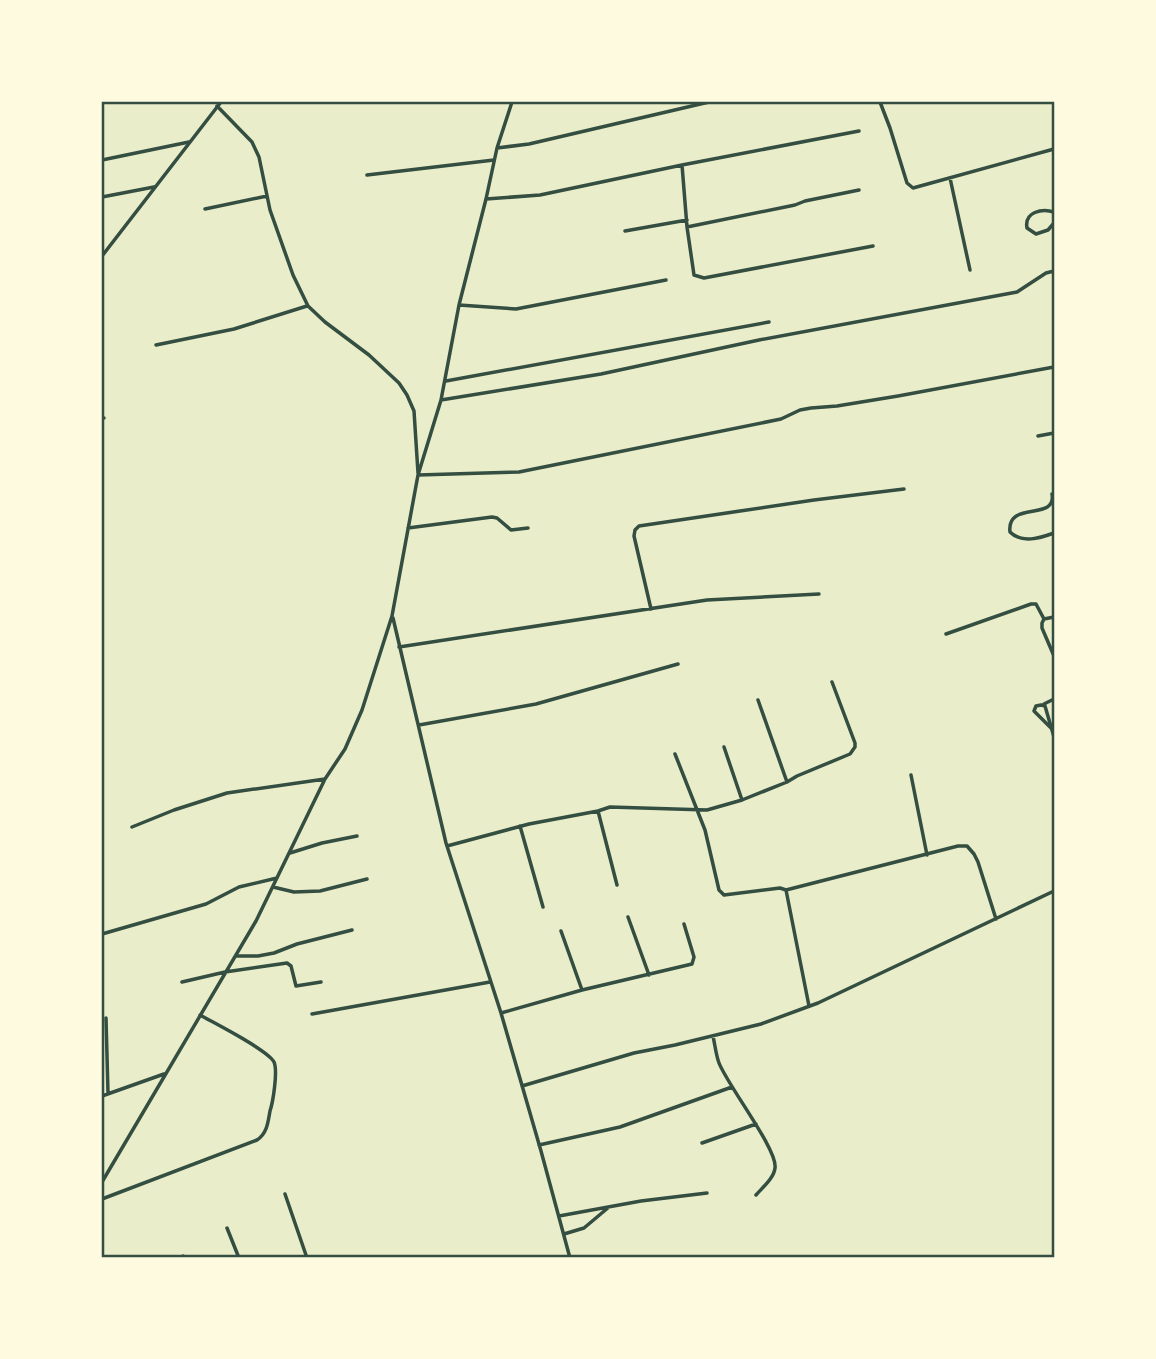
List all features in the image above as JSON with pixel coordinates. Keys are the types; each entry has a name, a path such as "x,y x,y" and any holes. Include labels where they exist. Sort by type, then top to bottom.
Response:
{"street":[{"path":"102,1182 237,956 325,779 345,749 362,710 392,616 418,475 446,381 459,305 497,148 512,102"},
{"path":"497,148 529,144 709,102"},
{"path":"880,102 907,183 914,188 1055,149"},
{"path":"102,256 219,104 256,149 270,210 307,306 369,355 399,383 407,395 414,411 418,475"},
{"path":"486,199 540,195 859,131"},
{"path":"102,160 189,142"},
{"path":"367,175 494,160"},
{"path":"682,165 694,275 704,278 873,246"},
{"path":"950,178 970,270"},
{"path":"102,197 154,187"},
{"path":"687,227 859,190"},
{"path":"205,209 267,196"},
{"path":"1055,212 1039,211 1028,217 1026,222 1027,228 1036,234 1048,230 1055,223"},
{"path":"625,231 687,220"},
{"path":"441,400 601,374 759,340 1017,292 1046,273 1055,271"},
{"path":"459,305 516,309 666,281"},
{"path":"156,345 234,329 307,306"},
{"path":"446,381 769,322"},
{"path":"418,475 519,472 781,419 800,410 898,396 1055,368"},
{"path":"1038,436 1055,433"},
{"path":"651,609 634,536 639,526 904,489"},
{"path":"1052,494 1052,504 1046,508 1017,514 1009,525 1010,532 1019,539 1055,533"},
{"path":"408,528 492,517 511,530 528,528"},
{"path":"399,647 707,600 820,594"},
{"path":"946,634 1036,604 1044,619 1042,628 1055,656"},
{"path":"392,616 447,846 501,1013 570,1258"},
{"path":"1044,619 1055,617"},
{"path":"419,726 536,704 678,664"},
{"path":"447,846 520,826 610,807 696,810 716,808 787,782 853,751 855,743 832,682"},
{"path":"1052,729 1034,711 1036,706 1055,699"},
{"path":"758,700 787,782"},
{"path":"1044,705 1055,737"},
{"path":"724,747 742,800"},
{"path":"675,754 705,830 719,890 724,895 780,888 786,890 958,846 967,846 978,862 996,919"},
{"path":"911,775 927,855"},
{"path":"132,827 228,793 325,779"},
{"path":"598,811 617,885"},
{"path":"520,826 543,907"},
{"path":"289,853 357,836"},
{"path":"102,934 206,904 239,887 277,878"},
{"path":"273,887 294,892 320,891 367,879"},
{"path":"786,890 809,1006"},
{"path":"522,1086 634,1054 761,1024 809,1006 1055,891"},
{"path":"628,917 649,975"},
{"path":"501,1013 582,990 689,965 694,962 694,957 684,924"},
{"path":"237,956 274,953 297,944 352,930"},
{"path":"561,931 582,990"},
{"path":"182,982 225,972 288,963 296,986 321,982"},
{"path":"312,1014 490,982"},
{"path":"102,1199 264,1135 272,1104 275,1067 273,1060 247,1041 200,1015"},
{"path":"106,1018 108,1093"},
{"path":"713,1036 719,1062 775,1162 775,1171 756,1195"},
{"path":"102,1096 166,1073"},
{"path":"539,1144 620,1127 732,1087"},
{"path":"702,1143 756,1124"},
{"path":"559,1216 640,1201 707,1193"},
{"path":"285,1194 307,1258"},
{"path":"564,1234 584,1228 610,1207"},
{"path":"227,1228 239,1258"}]}
